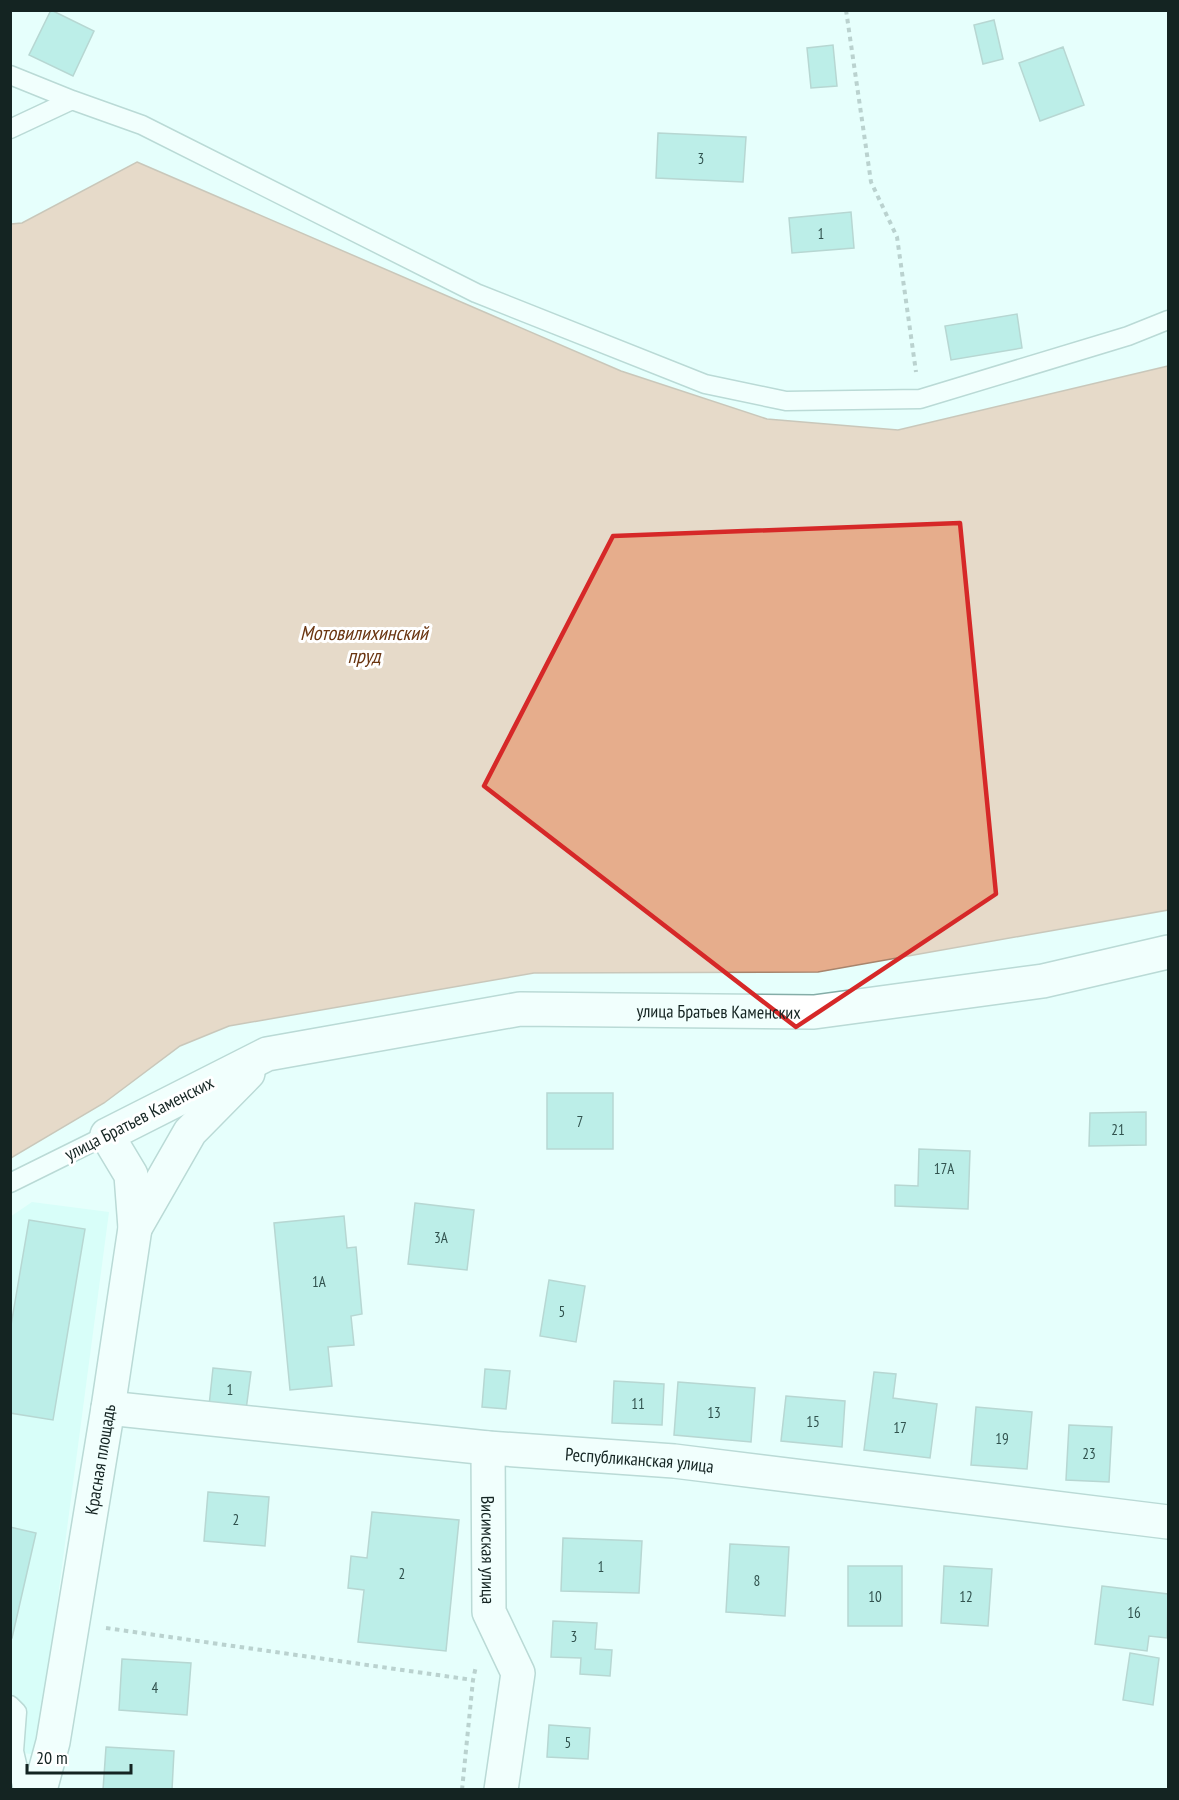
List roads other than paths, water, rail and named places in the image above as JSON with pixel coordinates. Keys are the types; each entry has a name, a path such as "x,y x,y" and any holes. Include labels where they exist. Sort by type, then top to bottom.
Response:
{"street":[{"name":"улица Братьев Каменских","path":"107,1135 267,1054 520,1009 814,1011 1042,981 1168,952"},
{"name":"улица Братьев Каменских","path":"135,1228 190,1132 267,1054"},
{"name":"Красная площадь","path":"40,1790 53,1742 135,1228 131,1175 107,1135"},
{"name":"Республиканская улица","path":"108,1408 488,1448 674,1461 1168,1522"},
{"name":"Висимская улица","path":"488,1448 489,1612 518,1673 501,1790"}],"lane":[{"path":"10,75 141,125 476,293 705,384 786,401 920,399 1128,336 1168,320"},
{"path":"10,129 72,100"},
{"name":"улица Братьев Каменских","path":"10,1183 107,1135"},
{"path":"10,1705 17,1712 14,1751 23,1790"}],"water":[{"name":"Мотовилихинский пруд","path":"137,162 621,371 767,419 898,430 1168,366 1168,910 818,972 534,973 229,1026 180,1046 104,1103 11,1158 11,224 22,223"}]}
